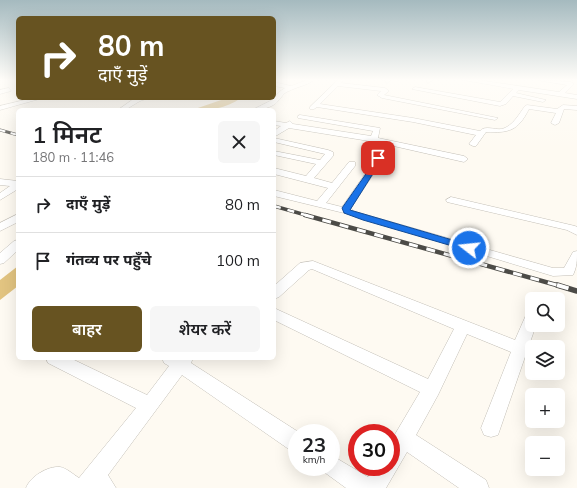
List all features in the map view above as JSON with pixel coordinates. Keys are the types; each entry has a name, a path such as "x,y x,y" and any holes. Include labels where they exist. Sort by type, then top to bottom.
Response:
{"street":[{"path":"0,108 21,103"},
{"path":"259,108 271,103"},
{"path":"276,139 287,126 318,103"},
{"path":"419,103 496,118"},
{"path":"316,105 388,116 480,133"},
{"path":"477,115 486,107"},
{"path":"473,144 480,133 487,129 504,131 520,120 527,107 560,111"},
{"path":"555,124 563,107 577,108"},
{"path":"388,116 389,108"},
{"path":"300,117 376,129 369,150 377,156 378,161 346,208 347,211"},
{"path":"276,123 372,139 464,159"},
{"path":"276,140 328,152 330,154 308,180"},
{"path":"276,153 322,163"},
{"path":"319,205 352,164"},
{"path":"276,172 333,186"},
{"path":"0,182 16,185"},
{"path":"0,197 16,186"},
{"path":"276,194 347,211 366,218 553,272 565,273 570,271 577,255"},
{"path":"451,200 571,228 577,232"},
{"path":"0,228 16,217"},
{"path":"0,260 16,246"},
{"path":"276,292 305,266 313,265 520,349"},
{"path":"276,315 432,389"},
{"path":"400,445 432,389 463,326"},
{"path":"491,428 526,332"},
{"path":"58,360 150,406"},
{"path":"95,484 150,406 178,360 288,437"},
{"path":"404,439 478,488"},
{"path":"340,471 365,488"},
{"path":"373,488 381,476"},
{"path":"37,488 52,479 60,478 74,488"}],"shaded area":[{"path":"213,103 233,103 217,108 198,108"},
{"path":"16,268 16,288 0,300 0,280"}],"railway":[{"path":"0,130 16,134"},
{"path":"276,207 309,216"},
{"path":"305,215 560,286"},
{"path":"557,285 577,291"}],"route":[{"path":"378,158 378,161 368,177 346,208 349,213 469,248"}]}
